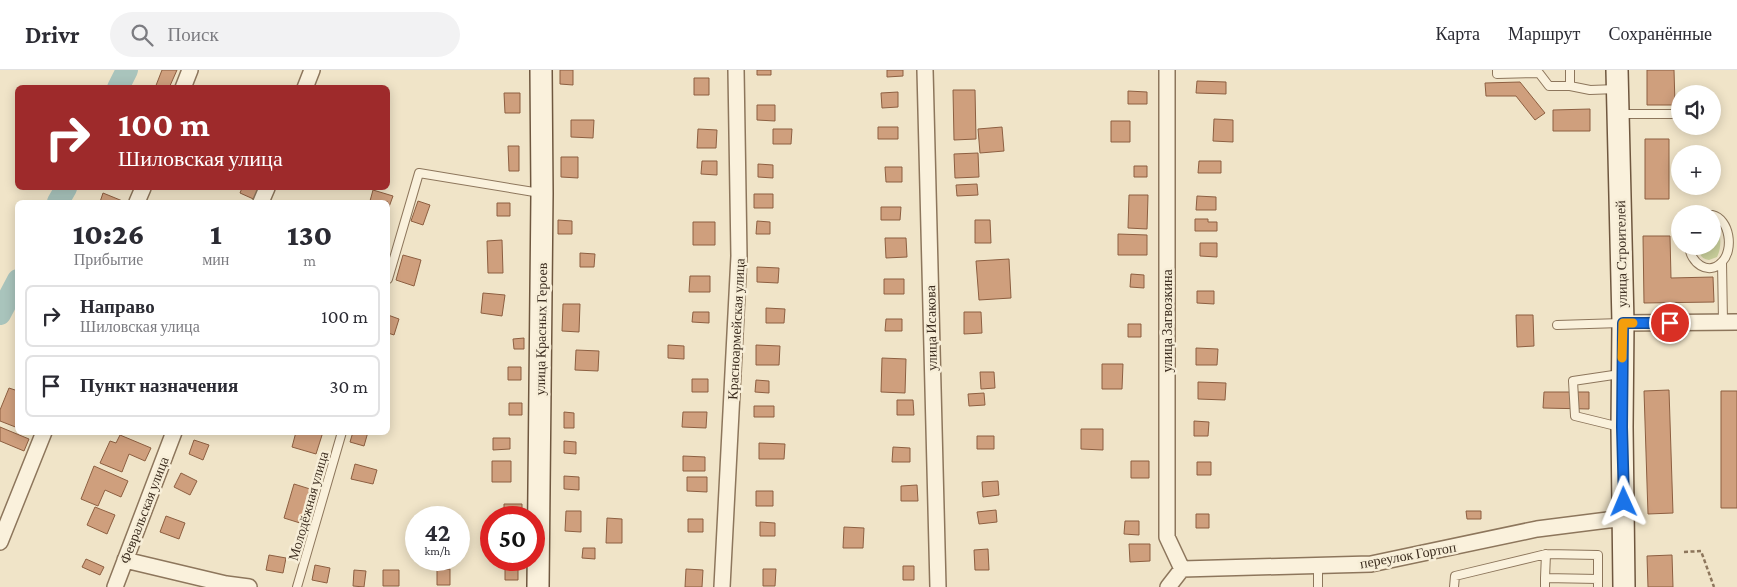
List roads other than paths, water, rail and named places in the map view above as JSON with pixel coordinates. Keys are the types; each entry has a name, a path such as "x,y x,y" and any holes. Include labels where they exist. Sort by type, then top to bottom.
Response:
{"main road":[{"name":"улица Красных Героев","path":"538,587 542,193 541,70"},
{"name":"улица Строителей","path":"1617,79 1623,323 1624,587"}],"street":[{"path":"184,85 190,70"},
{"path":"306,85 312,70"},
{"name":"Красноармейская улица","path":"722,587 740,256 736,70"},
{"name":"улица Исакова","path":"925,70 938,587"},
{"name":"улица Загвозкина","path":"1168,70 1167,537 1182,569"},
{"path":"1623,323 1730,322"},
{"path":"0,542 43,435"},
{"name":"Февральская улица","path":"115,587 173,435"},
{"name":"переулок Гортоп","path":"1182,569 1371,564 1537,529 1624,519"},
{"path":"125,560 226,585 249,587"},
{"path":"1168,587 1182,569"}],"lane":[{"path":"1497,70 1497,74 1539,73 1548,86 1570,86 1590,90 1617,79"},
{"path":"1570,70 1570,86"},
{"path":"1618,114 1671,114"},
{"path":"390,272 419,173 542,193"},
{"path":"1691,255 1695,263 1701,267 1709,268 1722,262 1726,255 1728,232 1721,219"},
{"path":"1722,262 1730,322"},
{"path":"1557,325 1623,323"},
{"path":"1622,374 1573,381 1575,416 1622,427"},
{"name":"Молодёжная улица","path":"297,587 341,435"},
{"path":"1454,587 1455,576 1546,554 1598,555 1598,583 1545,578"},
{"path":"1545,587 1546,554"},
{"path":"1318,566 1318,587"}],"waterway":[{"path":"120,85 127,70"},
{"path":"59,200 65,190"},
{"path":"0,314 15,286"}]}
